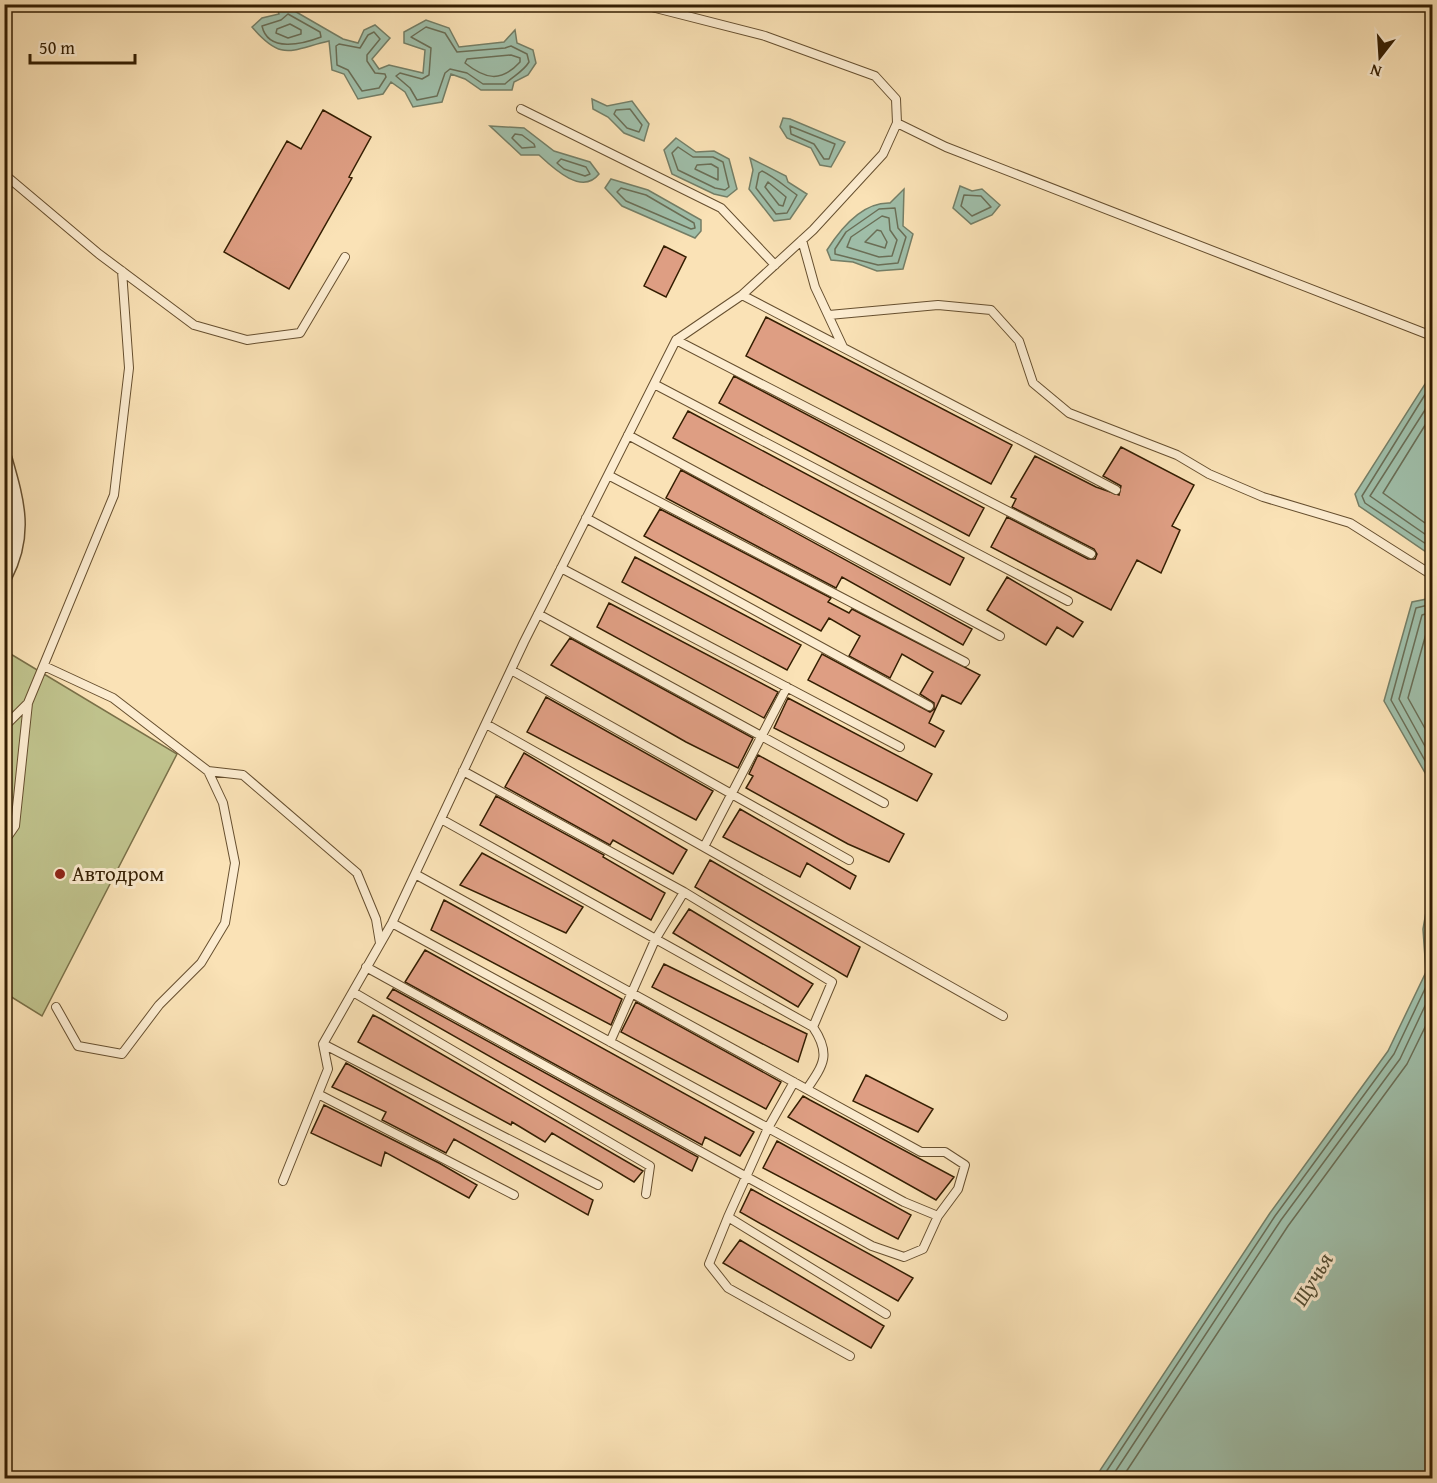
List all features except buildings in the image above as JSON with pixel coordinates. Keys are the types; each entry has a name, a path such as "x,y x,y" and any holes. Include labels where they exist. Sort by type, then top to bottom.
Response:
{"street":[{"path":"4,459 19,520 6,570"}],"lane":[{"path":"283,1181 328,1069 323,1044 392,923 538,614 676,340 742,295 802,240 883,154 897,123 896,99 875,76 765,36 640,4"},
{"path":"521,109 721,208 775,265"},
{"path":"897,123 946,147 1432,336"},
{"path":"4,174 122,271 194,325 247,340 300,333 345,257"},
{"path":"802,240 815,287 843,347"},
{"path":"4,842 15,826 28,703 114,495 129,368 122,271"},
{"path":"742,295 1116,490"},
{"path":"829,315 938,305 991,310 1019,341 1033,383 1069,413 1177,455 1209,474 1263,497 1350,523 1432,575"},
{"path":"676,340 1091,554"},
{"path":"654,384 1068,601"},
{"path":"628,435 1000,636"},
{"path":"608,475 965,663"},
{"path":"4,513 19,520"},
{"path":"586,518 929,706"},
{"path":"561,568 900,747"},
{"path":"538,614 884,803"},
{"path":"44,666 113,698 208,771 223,803 235,862 225,923 201,963 159,1005 122,1054 78,1046 56,1007"},
{"path":"511,670 849,860"},
{"path":"704,847 788,687"},
{"path":"4,727 28,703"},
{"path":"486,723 1003,1016"},
{"path":"208,771 243,775 357,873 376,919 380,944"},
{"path":"463,771 684,892 832,982 813,1027"},
{"path":"441,819 813,1027 824,1043 823,1065 807,1089"},
{"path":"366,967 872,1246 904,1257 923,1249 938,1216 958,1189 965,1164 945,1152 921,1152 415,874"},
{"path":"610,1042 655,940 684,892"},
{"path":"392,923 904,1202 938,1216"},
{"path":"352,992 650,1166 646,1194"},
{"path":"323,1044 598,1185"},
{"path":"794,1082 768,1128 709,1264 728,1288 850,1356"},
{"path":"318,1094 514,1195"},
{"path":"728,1217 886,1314"}],"green space":[{"name":"Автодром","path":"4,650 177,754 42,1016 5,993"}],"water":[{"path":"276,4 291,5 291,9 343,39 358,43 364,30 375,25 390,38 372,59 379,69 389,65 423,73 425,50 404,43 404,32 426,20 449,28 459,47 504,42 515,30 517,43 533,50 536,63 528,75 514,82 512,90 481,90 465,79 451,74 442,102 413,107 405,92 391,82 383,94 358,99 344,74 332,70 329,41 295,50 279,49 262,38 252,27 262,18 279,14"},
{"path":"592,99 607,106 632,101 649,124 644,141 624,133 608,117 593,109"},
{"path":"783,118 845,142 831,167 820,165 811,148 787,138 780,127"},
{"path":"490,126 524,128 554,151 590,162 599,174 592,180 584,182 568,178 539,155 521,155"},
{"path":"676,138 696,152 714,151 729,159 737,189 727,197 714,194 672,174 664,150"},
{"path":"750,158 786,176 788,182 807,194 790,219 774,221 749,189 753,170"},
{"path":"611,179 648,190 701,220 701,231 695,238 622,206 605,188"},
{"path":"960,186 972,191 982,189 1000,205 992,215 971,224 953,208"},
{"path":"904,189 903,226 913,234 903,269 877,271 853,262 831,260 827,250 846,225 871,207 890,203"},
{"path":"1425,384 1432,386 1432,556 1359,506 1355,494"},
{"path":"1432,598 1432,785 1384,701 1412,602"},
{"name":"Щучья","path":"1432,878 1432,1478 1095,1478 1270,1213 1388,1051 1426,972 1423,929"}],"place":[{"name":"Автодром","path":"60,874"}]}
